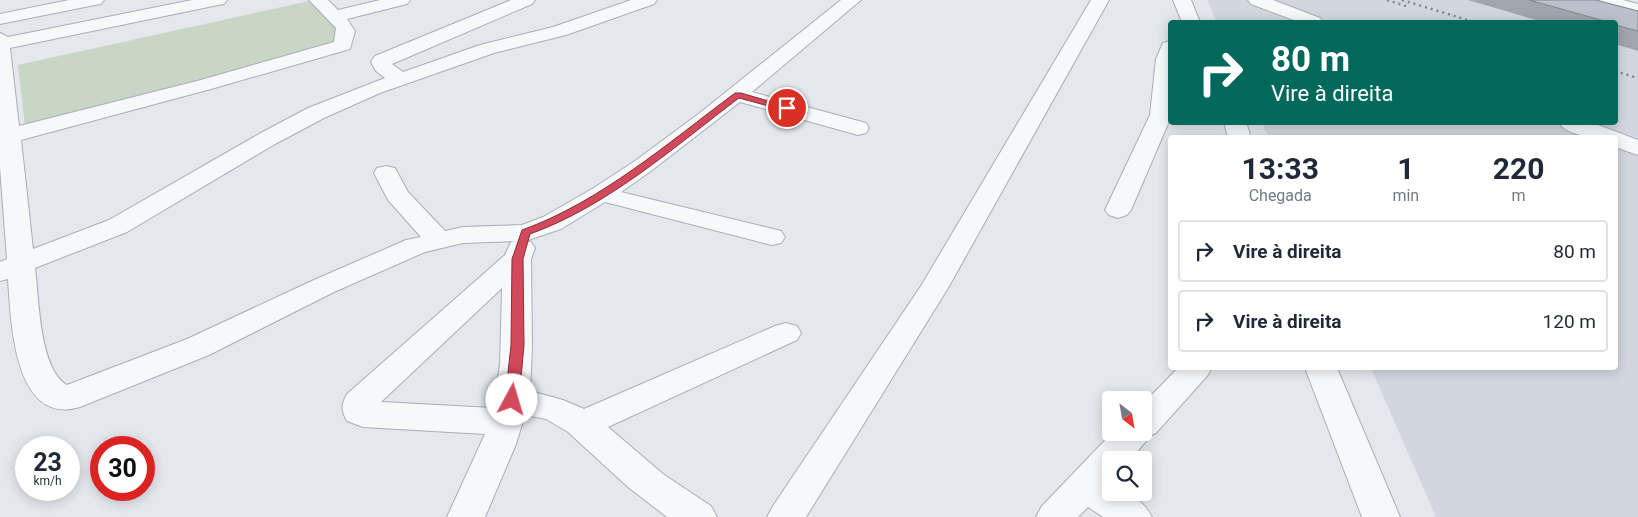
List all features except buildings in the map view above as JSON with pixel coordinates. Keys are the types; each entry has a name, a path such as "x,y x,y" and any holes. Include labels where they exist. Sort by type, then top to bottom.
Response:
{"street":[{"path":"0,4 21,0"},
{"path":"0,19 90,0 94,25"},
{"path":"1,45 94,25 170,5 218,0"},
{"path":"9,136 335,49 343,45 346,31 336,16 318,0"},
{"path":"336,16 401,0"},
{"path":"400,79 383,67 382,60 526,0"},
{"path":"10,268 118,226 267,139 316,113 400,79 487,49 590,20 648,0"},
{"path":"698,517 686,511 624,463 582,424 564,413 509,411 363,414 359,412 359,403 521,246 552,223 643,166 738,95 852,0"},
{"path":"786,517 934,288 1100,0"},
{"path":"1182,0 1189,20"},
{"path":"1257,0 1309,20"},
{"path":"1604,0 1638,10"},
{"path":"1,45 84,43 205,19"},
{"path":"1,45 3,115 9,136 6,169 10,268 35,363 46,387 56,396 68,398 198,348 372,264 438,240 488,233 521,246"},
{"path":"1118,210 1161,115 1168,53"},
{"path":"738,95 858,128"},
{"path":"1576,125 1602,135"},
{"path":"1618,141 1638,148"},
{"path":"386,173 400,198 438,240"},
{"path":"601,194 772,237"},
{"path":"466,517 509,411 517,345 521,246"},
{"path":"582,424 786,333"},
{"path":"1152,415 1194,370"},
{"path":"1323,370 1381,517"},
{"path":"1055,517 1127,441"},
{"path":"1085,486 1132,517"}],"shaded area":[{"path":"1207,0 1585,0 1638,19 1638,517 1436,517 1372,370 1618,370 1618,135 1268,135 1263,125 1618,125 1618,20 1216,20"}],"green space":[{"path":"309,1 352,44 25,127 18,65"}],"railway":[{"path":"1387,0 1409,7"},
{"path":"1402,0 1467,20"},
{"path":"1618,72 1638,78"}],"route":[{"path":"512,400 517,345 517,259 525,232 552,223 601,194 643,166 738,95 787,108"}]}
